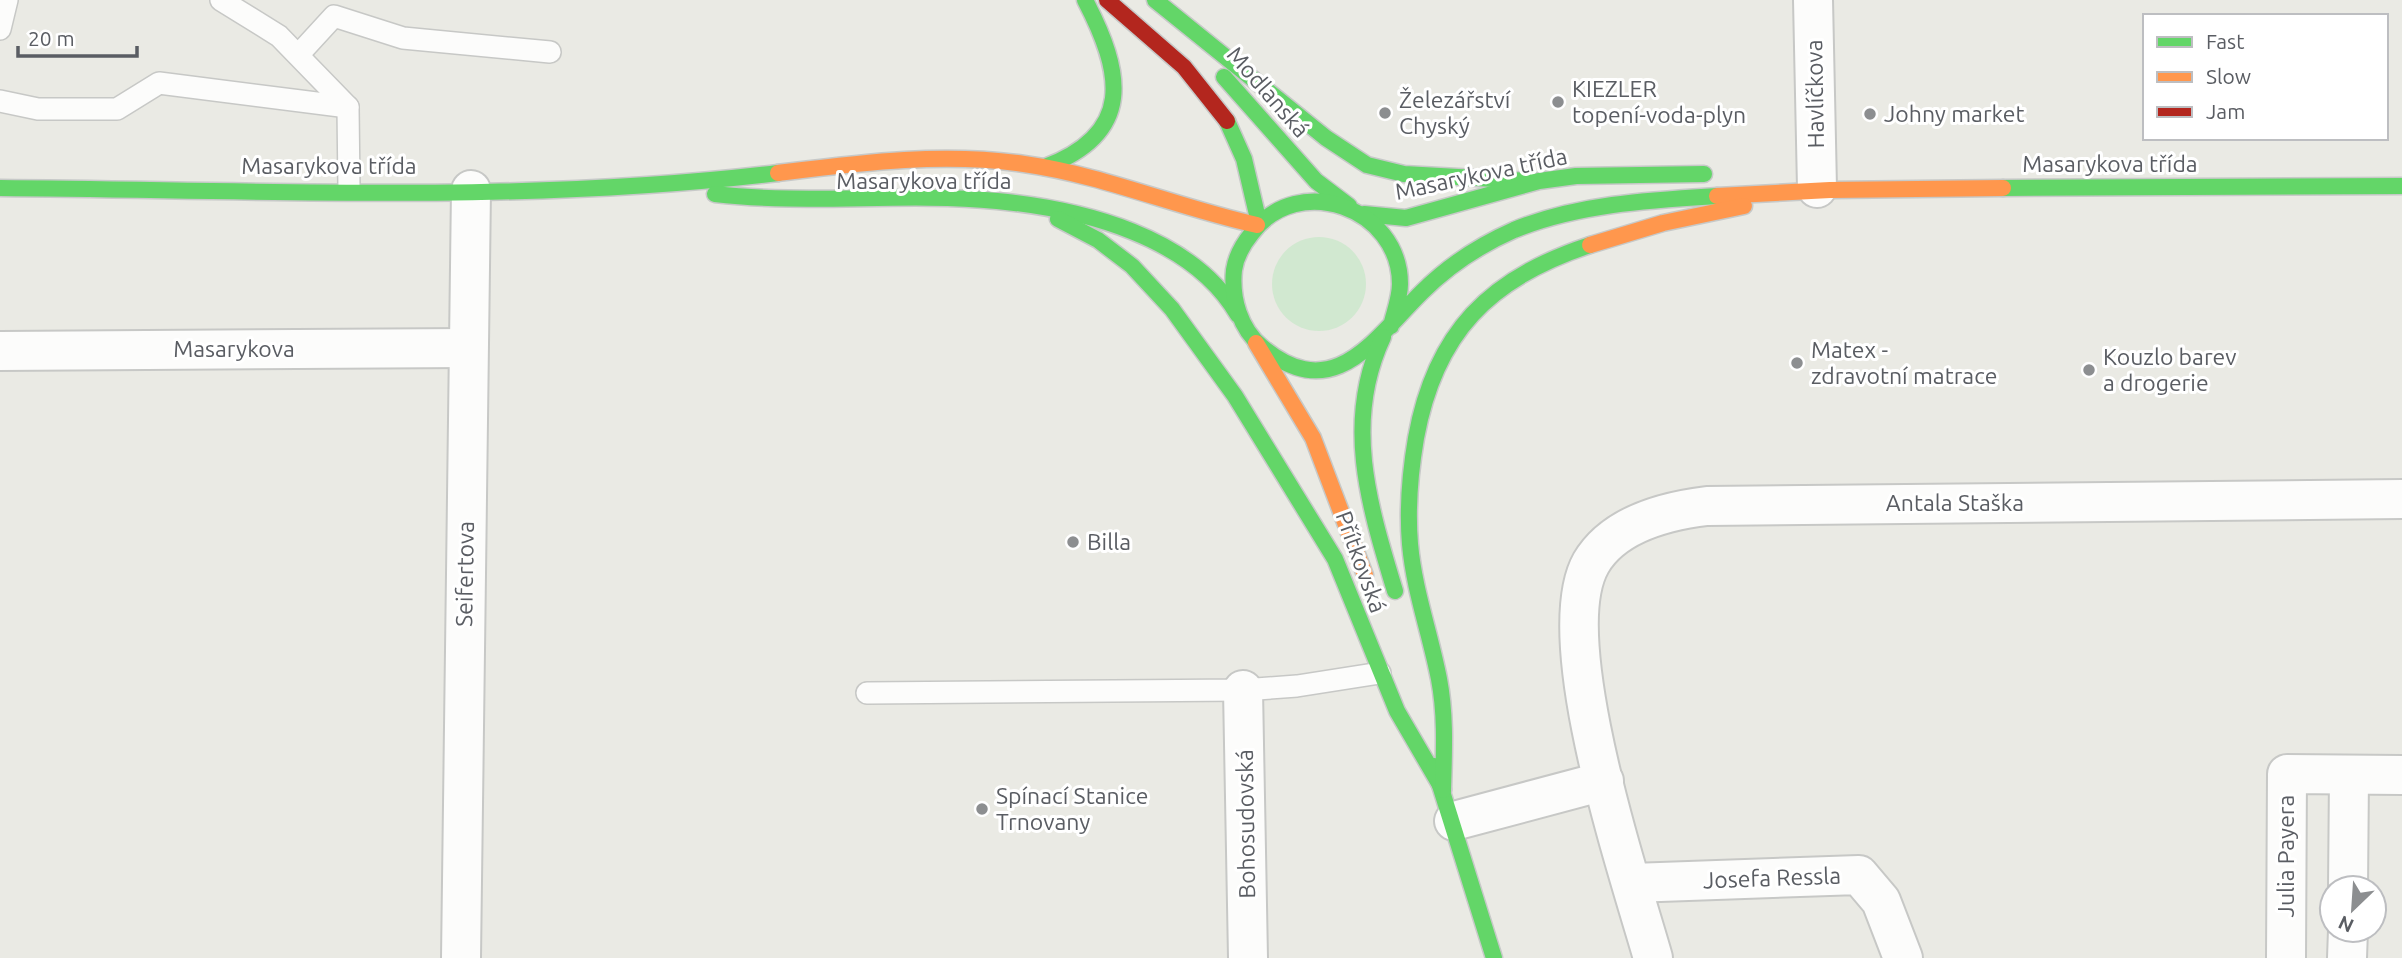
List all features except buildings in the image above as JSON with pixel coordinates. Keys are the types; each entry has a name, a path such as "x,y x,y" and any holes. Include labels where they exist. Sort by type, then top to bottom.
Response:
{"main road":[{"path":"1045,167 1072,159 1092,145 1108,121 1113,105 1114,72 1110,55 1085,0"},
{"name":"Modlanská","path":"1107,0 1172,54 1220,109 1241,151 1258,224"},
{"path":"1156,1 1326,138 1367,164 1404,174 1539,181"},
{"name":"Modlanská","path":"1156,1 1316,181 1357,210"},
{"name":"Masarykova třída","path":"0,188 471,190 657,185 915,159 991,160 1045,167 1091,177 1206,215 1258,224"},
{"name":"Masarykova třída","path":"1239,318 1234,301 1233,275 1240,248 1258,224 1283,207 1308,200 1406,218 1539,181 1606,174 1720,175"},
{"name":"Masarykova třída","path":"1743,177 1817,188"},
{"name":"Masarykova třída","path":"657,185 761,201 822,203 971,198 1017,202 1124,231 1177,255 1209,277 1256,343 1282,361 1313,369 1353,361 1387,332 1419,293 1470,254 1496,238 1546,219 1674,199 1817,188 2402,186"},
{"path":"1449,806 1442,700 1413,571 1408,514 1410,469 1423,402 1448,342 1486,301 1525,272 1606,241 1673,221 1817,188"},
{"path":"1017,202 1071,225 1117,253 1180,319 1235,396 1321,534 1339,568 1397,711 1449,806"},
{"name":"Masarykova třída","path":"1357,210 1386,236 1399,265 1401,298 1387,332"},
{"name":"Přítkovská","path":"1387,332 1364,388 1362,439 1377,525 1398,602"},
{"name":"Přítkovská","path":"1256,343 1313,438 1369,586"},
{"path":"1418,698 1494,958"}],"street":[{"name":"Havlíčkova","path":"1812,0 1817,188"},
{"name":"Seifertova","path":"461,958 471,190"},
{"name":"Masarykova","path":"0,351 468,348"},
{"name":"Antala Staška","path":"1604,781 1592,740 1578,626 1584,582 1590,564 1601,549 1635,526 1682,509 1898,503 2402,499"},
{"name":"Bohosudovská","path":"1243,690 1248,958"},
{"name":"Julia Payera","path":"2286,958 2287,774 2402,775"},
{"path":"2348,874 2349,776"},
{"path":"1449,806 1604,781 1653,958"},
{"name":"Josefa Ressla","path":"1632,883 1859,875 1881,901 1903,958"}],"lane":[{"path":"0,29 8,0"},
{"path":"221,0 279,36 300,53 348,107 349,189"},
{"path":"300,53 334,16 403,38 550,52"},
{"path":"0,101 38,109 117,109 159,83 348,107"},
{"path":"867,693 1243,690 1297,686 1380,673"}],"green space":[{"path":"1319,237 1337,241 1352,251 1362,266 1366,284 1362,302 1352,317 1337,327 1319,331 1301,327 1286,317 1276,302 1272,284 1276,266 1286,251 1301,241"}],"traffic: fast":[{"path":"1045,167 1074,153 1095,137 1107,118 1113,98 1113,76 1107,52 1085,0"},
{"path":"1155,0 1326,138 1367,165 1404,174 1530,181"},
{"path":"1224,77 1316,181 1349,206"},
{"path":"1227,121 1244,159 1259,223"},
{"path":"0,188 487,192 681,183 778,173"},
{"path":"1364,214 1406,218 1539,181 1576,176 1704,174"},
{"path":"2003,188 2402,186"},
{"path":"715,194 786,198 962,199 997,201 1064,211 1132,231 1164,246 1193,265 1218,288 1238,315"},
{"path":"1391,326 1392,321 1397,305 1400,289 1396,257 1383,235 1365,218 1343,207 1319,202 1295,204 1272,214 1252,233 1240,250 1234,270 1234,291 1243,322 1254,340 1288,364 1311,370 1332,368 1351,359 1370,345 1387,328 1405,310 1432,282 1454,265 1477,249 1514,230 1538,221 1588,209 1717,196"},
{"path":"1058,219 1098,240 1132,266 1172,309 1235,396 1335,559 1397,711 1443,790"},
{"path":"1443,790 1443,706 1415,578 1409,531 1412,464 1425,401 1437,368 1453,339 1472,314 1523,274 1554,258 1590,245"},
{"path":"1383,337 1371,369 1364,400 1362,432 1369,495 1395,591"},
{"path":"1434,766 1494,958"}],"traffic: slow":[{"path":"778,173 901,160 962,159 1024,164 1083,176 1257,225"},
{"path":"1717,196 1830,190 2003,188"},
{"path":"1590,245 1663,223 1744,206"},
{"path":"1256,343 1313,438 1365,575"}],"traffic: jam":[{"path":"1107,0 1184,67 1227,121"}],"place":[{"name":"KIEZLER topení-voda-plyn","path":"1558,102"},
{"name":"Železářství Chyský","path":"1385,113"},
{"name":"Johny market","path":"1870,114"},
{"name":"Matex - zdravotní matrace","path":"1797,363"},
{"name":"Kouzlo barev a drogerie","path":"2089,370"},
{"name":"Billa","path":"1073,542"},
{"name":"Spínací Stanice Trnovany","path":"982,809"}]}
